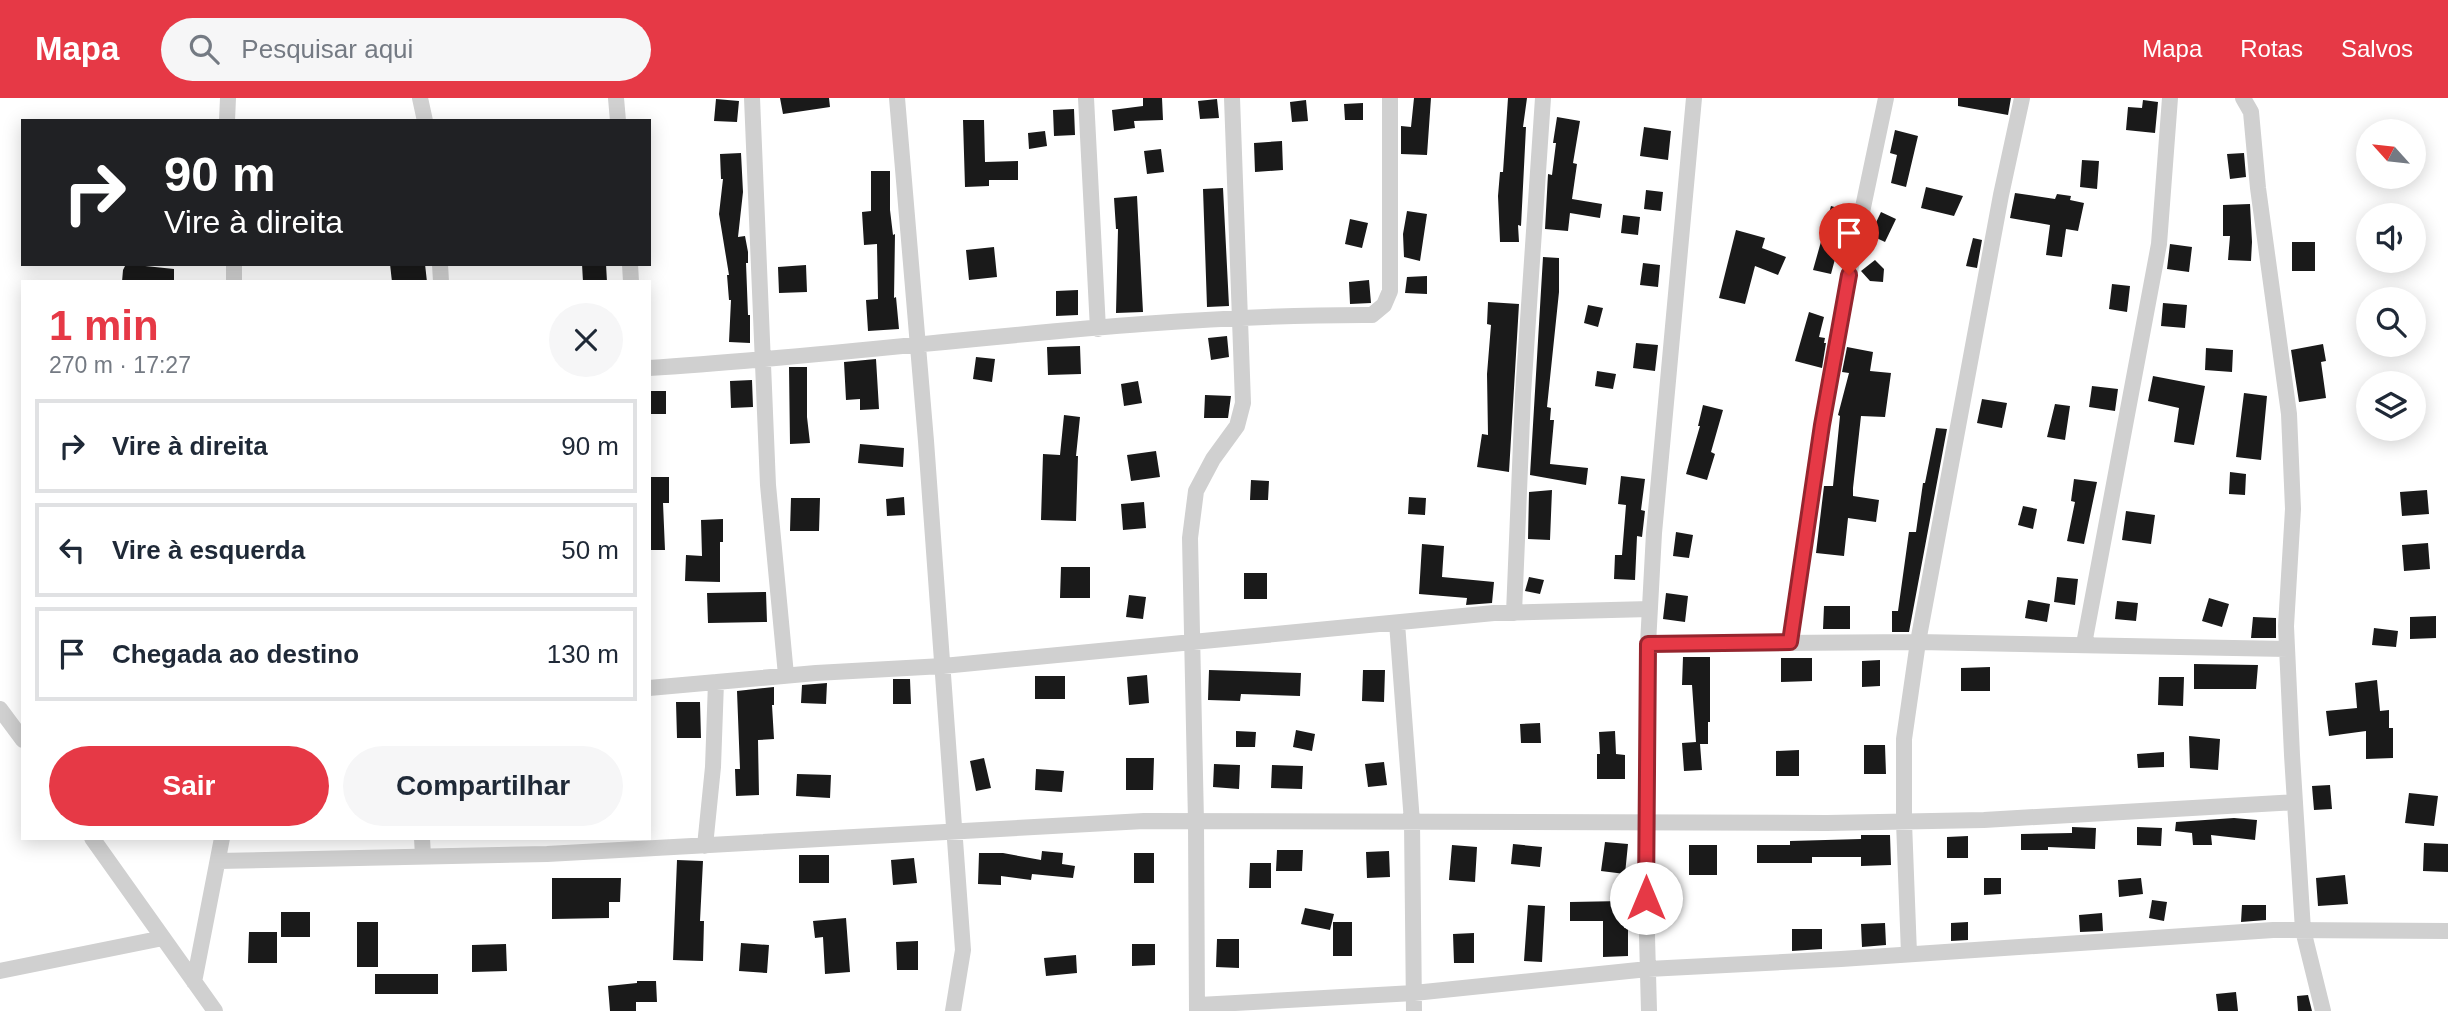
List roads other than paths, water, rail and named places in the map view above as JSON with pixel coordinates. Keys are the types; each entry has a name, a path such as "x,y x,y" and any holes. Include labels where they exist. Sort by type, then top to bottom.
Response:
{"street":[{"path":"227,119 228,98"},
{"path":"420,98 425,119"},
{"path":"616,98 618,119"},
{"path":"752,98 768,485 786,676"},
{"path":"897,98 963,950 953,1011"},
{"path":"1086,98 1098,329"},
{"path":"1232,98 1242,317 1243,403 1237,426 1213,459 1196,491 1190,538 1198,1008 1414,993 1648,968 1709,967 2273,930 2448,931"},
{"path":"651,368 761,361 1242,317 1372,315 1384,305 1390,291 1390,98"},
{"path":"1514,613 1523,394 1543,98"},
{"path":"1649,1011 1648,644 1666,398 1694,98"},
{"path":"1790,642 1822,425 1854,250 1886,98"},
{"path":"1909,954 1904,822 1905,739 1918,642 1998,208 2022,98"},
{"path":"2084,644 2159,244 2170,98"},
{"path":"2243,98 2252,112 2258,188 2289,414 2293,509 2286,626 2295,802 2303,930 2323,1011"},
{"path":"651,688 943,666 1514,613 1650,608"},
{"path":"1397,624 1412,822 1414,1011"},
{"path":"1648,644 1918,642 2287,649"},
{"path":"705,846 713,767 716,682"},
{"path":"0,709 21,737"},
{"path":"218,861 423,856 530,846 705,846 1144,821 1904,822 2295,802"},
{"path":"93,840 215,1011"},
{"path":"194,982 222,840"},
{"path":"422,840 423,856"},
{"path":"0,971 163,938"}]}
